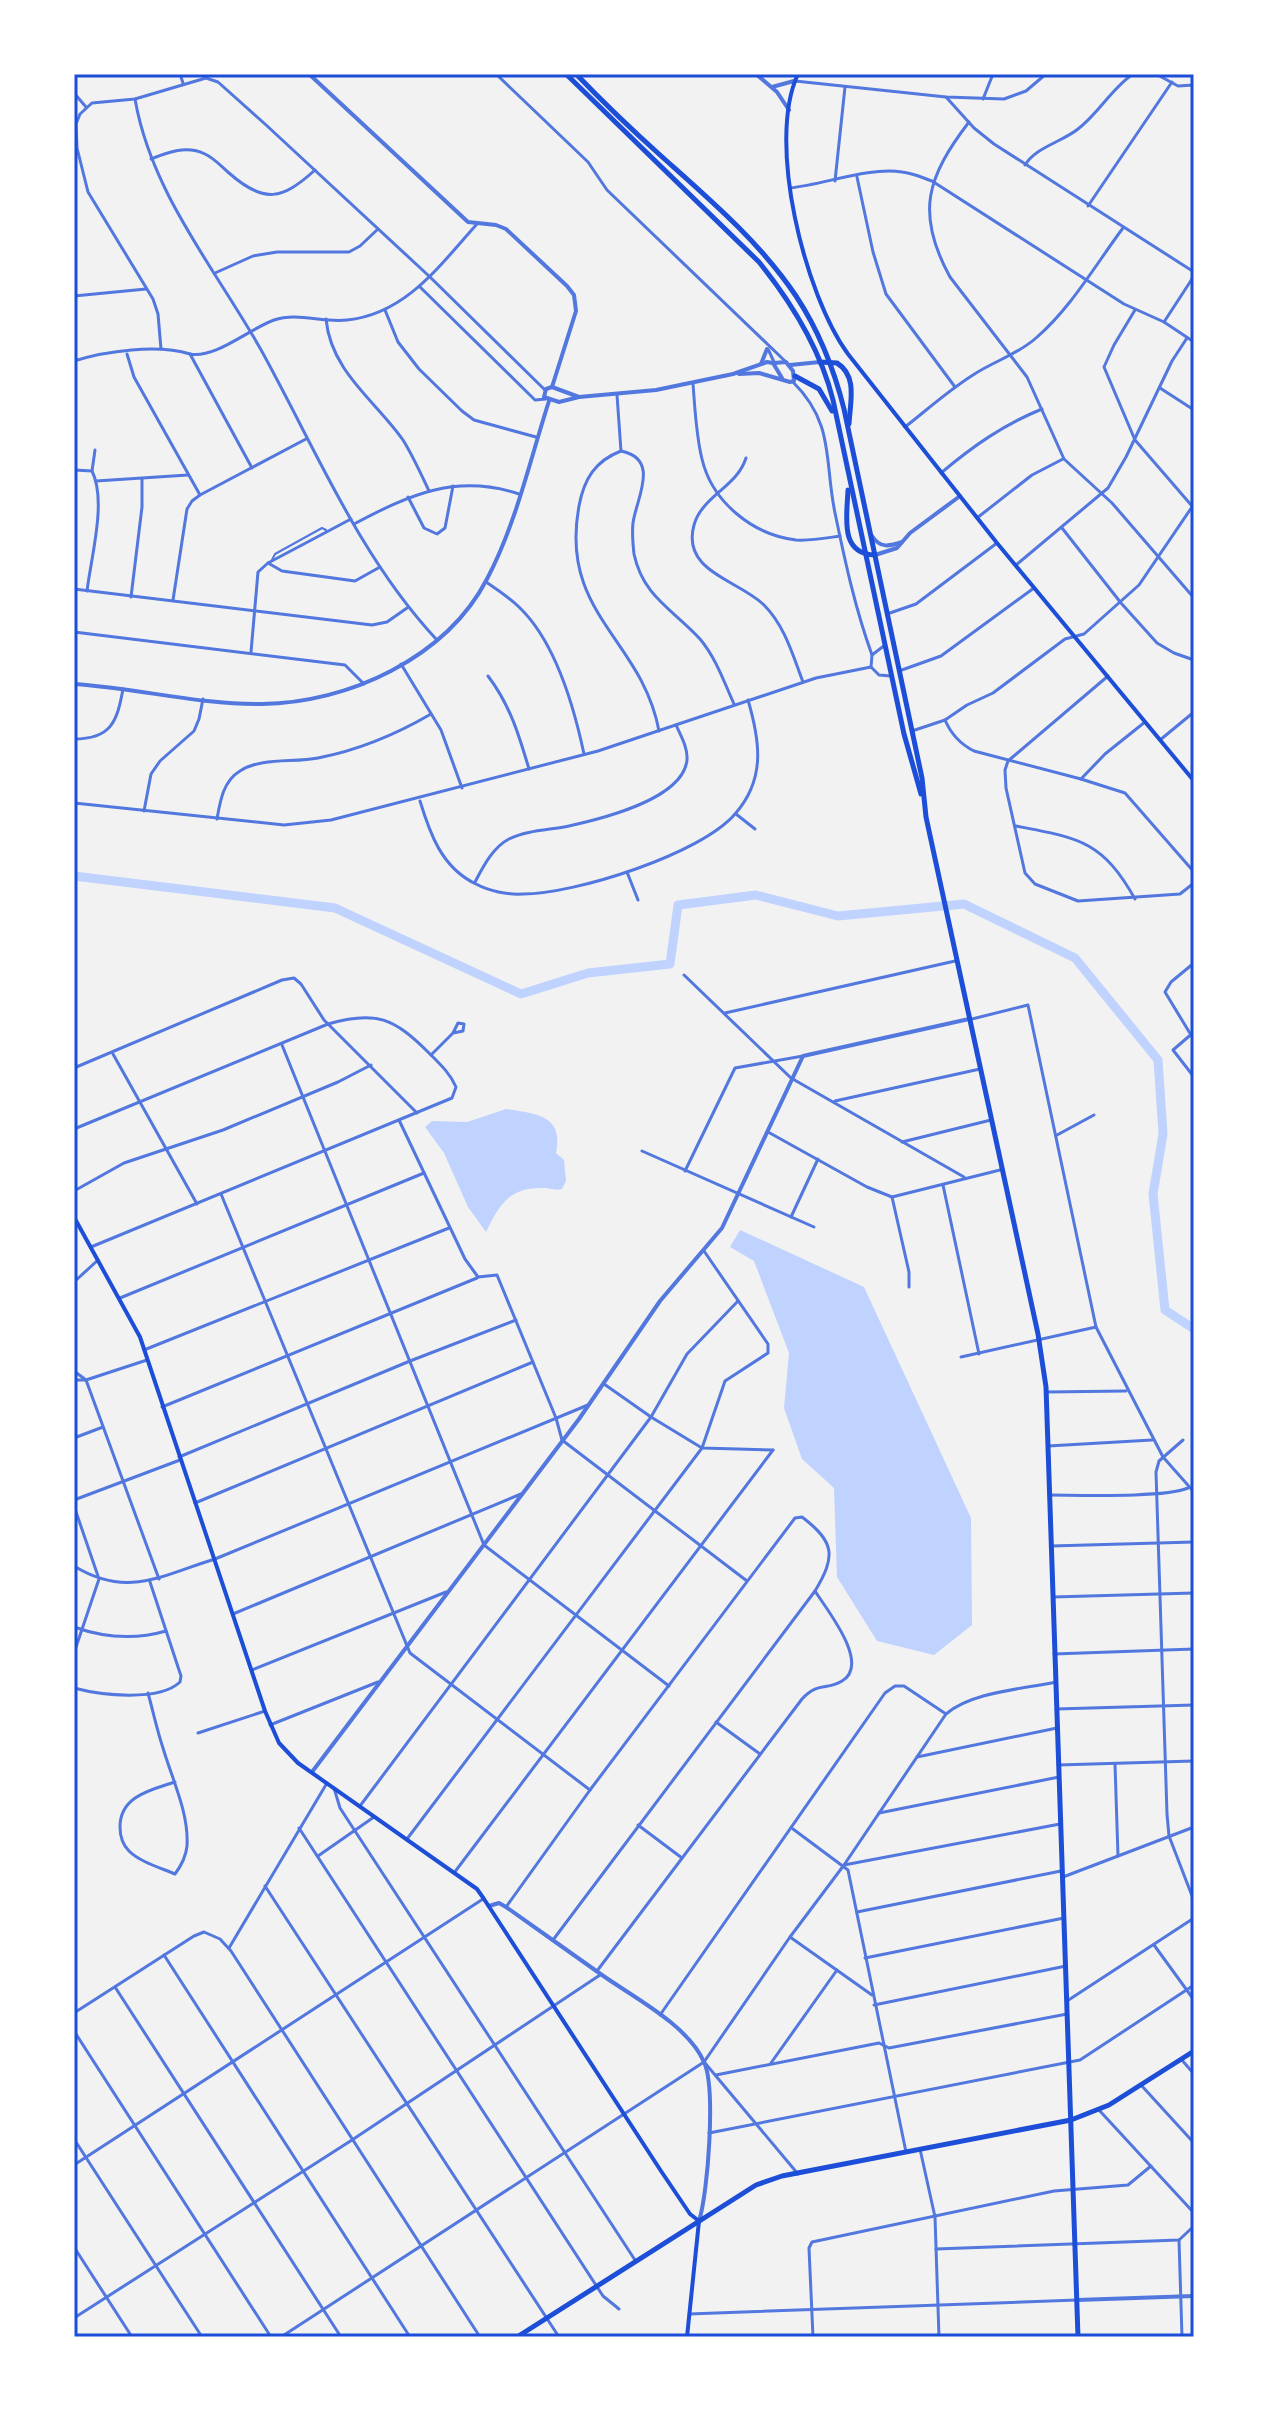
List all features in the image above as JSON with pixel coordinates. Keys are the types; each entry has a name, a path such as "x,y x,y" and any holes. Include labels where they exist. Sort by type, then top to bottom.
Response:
{"main road":[{"path":"566,74 759,262 799,318 831,392 904,734 924,803 1039,1341 1046,1392 1078,2337"},
{"path":"577,74 755,245 796,297 814,328 829,361 849,433 922,778 924,803"},
{"path":"798,74 789,110 786,155 790,188 812,282 831,328 853,361 997,543 1194,781"},
{"path":"820,362 829,361 843,367 850,378 849,433"},
{"path":"794,379 819,389 827,398 836,420"},
{"path":"848,479 850,544 858,552 875,555"},
{"path":"75,1220 135,1325 265,1711 279,1743 288,1755 477,1889 690,2214 699,2221"},
{"path":"517,2337 743,2191 763,2182 1071,2120 1099,2110 1194,2051"},
{"path":"687,2337 699,2221"}],"street":[{"path":"180,74 183,83"},
{"path":"309,74 468,222 506,229 567,286 576,302 554,388 558,396 549,400"},
{"path":"496,74 570,143 607,190 787,363 794,379 812,403 823,428 840,536 872,655 871,667 879,675 891,676"},
{"path":"756,74 772,87 789,110"},
{"path":"983,99 993,74"},
{"path":"772,87 794,81 946,97 1004,99 1026,91 1046,74"},
{"path":"1025,165 1034,154 1079,128 1114,89 1133,74"},
{"path":"1156,74 1184,87 1194,85"},
{"path":"74,684 261,704 327,696 364,684 401,664 436,639 465,611 486,582 504,541 549,400 545,390 430,277 218,82 206,78 135,99 102,100 86,107 76,124 76,149 88,192 147,289 158,314 161,349"},
{"path":"1088,206 1172,82"},
{"path":"835,181 845,87"},
{"path":"74,93 86,107"},
{"path":"946,97 994,144 1194,271 1164,322"},
{"path":"135,99 151,159 161,182 250,331 352,521 407,607 436,639"},
{"path":"969,122 943,159 928,198 941,261 1027,377 1064,459 1103,494 1194,598"},
{"path":"151,159 175,150 206,154 255,193 264,194 284,192 315,170"},
{"path":"1194,154 1194,175"},
{"path":"790,188 870,172 907,172 932,181 1085,280 1135,310 1164,322 1194,342"},
{"path":"856,176 886,294 955,387"},
{"path":"74,361 104,354 161,349 205,354 286,317 346,320 385,310 420,287 477,224"},
{"path":"905,427 977,372 1013,356 1050,325 1123,228"},
{"path":"214,274 253,256 277,252 349,252 378,229"},
{"path":"420,287 535,400 568,401 579,397 617,395 693,384 761,364 820,362"},
{"path":"74,296 147,289"},
{"path":"385,310 398,342 419,369 462,411 474,420 536,437"},
{"path":"912,731 945,720 993,693 1065,639 1084,634 1139,585 1193,505 1135,440 1104,367 1135,310"},
{"path":"326,319 327,332 344,367 372,406 402,439 429,491"},
{"path":"1016,565 1103,494 1135,440 1187,338"},
{"path":"767,347 783,379"},
{"path":"761,364 767,347"},
{"path":"126,352 134,377 200,495"},
{"path":"190,354 252,468"},
{"path":"733,374 759,373 794,379"},
{"path":"693,384 702,461 718,493 736,513 753,526 773,535 798,540 840,536"},
{"path":"545,390 554,388 579,397"},
{"path":"1160,388 1194,410"},
{"path":"617,395 621,451"},
{"path":"941,473 986,436 1042,409"},
{"path":"173,600 187,509 192,501 307,438"},
{"path":"87,591 98,510 96,481 92,471 95,450"},
{"path":"659,731 637,671 594,609 577,565 575,537 581,493 597,464 621,451 629,452 644,473 633,524 634,553 641,575 664,607 701,640 735,704"},
{"path":"746,458 736,478 702,508 696,519 692,538 695,554 706,568 750,593 765,606 784,633 803,682"},
{"path":"977,518 1032,475 1064,459"},
{"path":"74,470 92,471"},
{"path":"96,481 188,475"},
{"path":"131,597 142,507 142,479"},
{"path":"251,652 256,577 270,562 327,531 429,491 482,485 519,494"},
{"path":"408,497 424,528 437,534 445,528 453,486"},
{"path":"875,555 897,548 910,533 960,496"},
{"path":"1062,528 1157,643 1194,660"},
{"path":"871,536 878,544 886,546 905,541"},
{"path":"887,614 916,604 997,543"},
{"path":"270,562 282,571 355,581 380,567"},
{"path":"486,582 522,610 535,626 565,686 584,755"},
{"path":"899,671 941,656 1034,588"},
{"path":"74,589 372,625 387,622 407,607"},
{"path":"74,632 345,665 364,684"},
{"path":"872,655 885,645"},
{"path":"401,664 441,730 462,788"},
{"path":"74,803 284,825 331,820 584,755 803,682 871,667"},
{"path":"488,676 503,696 515,721 529,769"},
{"path":"1108,676 1008,761 1006,788 1025,873 1035,884 1078,901 1180,894 1194,883"},
{"path":"74,739 90,739 108,729 119,712 123,689"},
{"path":"144,811 151,774 160,761 194,731 203,699"},
{"path":"420,799 431,837 445,860 475,884 498,892 523,895 627,872 714,833 736,814 750,790 758,766 759,736 748,700"},
{"path":"1160,740 1194,712"},
{"path":"217,819 225,788 242,769 257,764 317,759 356,749 396,734 431,714"},
{"path":"945,720 950,732 966,747 1081,779 1128,796 1194,872"},
{"path":"1081,779 1105,754 1145,722"},
{"path":"475,884 496,849 509,838 624,810 663,793 677,783 687,760 676,725"},
{"path":"736,814 755,829"},
{"path":"1016,826 1094,847 1122,877 1135,899"},
{"path":"627,872 638,900"},
{"path":"725,1013 957,961"},
{"path":"1194,963 1171,982 1165,992 1192,1034 1173,1050 1194,1077"},
{"path":"684,975 791,1078 964,1177"},
{"path":"74,1068 290,977 301,984 328,1024 417,1113"},
{"path":"685,1171 735,1068 803,1056 1028,1005 1096,1327 1153,1440 1194,1492"},
{"path":"74,1129 328,1024 353,1017 386,1020 399,1026 453,1079 455,1095 417,1113 91,1247"},
{"path":"431,1055 453,1033"},
{"path":"282,1045 484,1545 669,1686"},
{"path":"112,1052 197,1204"},
{"path":"312,1772 588,1405 660,1301 722,1228 803,1056"},
{"path":"74,1191 124,1163 223,1130 371,1065"},
{"path":"833,1102 980,1069"},
{"path":"1057,1135 1094,1115"},
{"path":"399,1120 465,1259 478,1277"},
{"path":"902,1142 991,1120"},
{"path":"768,1132 867,1187 892,1197 1002,1169"},
{"path":"642,1151 814,1227"},
{"path":"791,1217 818,1159"},
{"path":"120,1298 425,1173"},
{"path":"943,1184 979,1354"},
{"path":"221,1194 410,1653 590,1790"},
{"path":"892,1197 909,1272 909,1287"},
{"path":"144,1350 450,1227"},
{"path":"407,1839 702,1448 725,1381 768,1353 768,1344 704,1251"},
{"path":"74,1282 99,1259"},
{"path":"162,1407 478,1277 497,1275 556,1418 562,1440 747,1581"},
{"path":"360,1806 651,1417 687,1354 738,1301"},
{"path":"74,1500 516,1320"},
{"path":"961,1357 1096,1327"},
{"path":"74,1380 86,1380 147,1360"},
{"path":"195,1503 533,1362"},
{"path":"74,1371 86,1380 159,1579"},
{"path":"454,1873 773,1450 702,1448 603,1384"},
{"path":"1046,1392 1127,1391"},
{"path":"74,1566 99,1579 122,1583 150,1582 215,1559 588,1405"},
{"path":"74,1438 103,1427"},
{"path":"1048,1446 1153,1440"},
{"path":"1183,1440 1158,1465 1156,1492 1169,1836 1194,1901"},
{"path":"1049,1495 1180,1491 1190,1487"},
{"path":"233,1614 522,1494"},
{"path":"74,1506 99,1579 74,1653"},
{"path":"506,1907 590,1790 799,1516 824,1535 830,1554 828,1567 815,1591 553,1940"},
{"path":"1051,1546 1194,1542"},
{"path":"74,1688 115,1694 148,1693 179,1684 181,1676 150,1582"},
{"path":"252,1670 449,1591"},
{"path":"74,2318 407,2104 554,2007 599,1973 809,1692 842,1681 853,1667 850,1650 815,1591"},
{"path":"1053,1597 1194,1593"},
{"path":"74,1627 117,1638 143,1637 166,1631"},
{"path":"1054,1654 1194,1649"},
{"path":"270,1725 382,1680"},
{"path":"281,2337 704,2062 844,1865 946,1714 971,1700 1056,1682"},
{"path":"660,2015 891,1688 904,1686 946,1714"},
{"path":"148,1693 175,1782 184,1818 187,1845 175,1874 132,1854 124,1844 120,1830 121,1819 132,1800 142,1793 175,1782"},
{"path":"1056,1709 1194,1705"},
{"path":"198,1733 265,1711"},
{"path":"716,1722 760,1754"},
{"path":"917,1757 1057,1728"},
{"path":"1058,1765 1194,1761"},
{"path":"1115,1764 1118,1856"},
{"path":"879,1813 1059,1777"},
{"path":"229,1948 327,1783"},
{"path":"334,1787 338,1803 635,2260"},
{"path":"318,1856 375,1817"},
{"path":"844,1865 1060,1824"},
{"path":"638,1825 682,1858"},
{"path":"857,1912 1061,1875 1194,1827"},
{"path":"299,1828 607,2302 619,2309"},
{"path":"792,1829 848,1870 906,2152"},
{"path":"265,1886 559,2337"},
{"path":"74,2165 484,1899"},
{"path":"489,1906 499,1903 506,1907 682,2033 798,2174"},
{"path":"865,1958 1064,1918"},
{"path":"1067,2001 1194,1918"},
{"path":"74,2013 204,1932 220,1939 229,1948 480,2337"},
{"path":"790,1937 872,1995"},
{"path":"1154,1945 1194,2000"},
{"path":"164,1955 410,2337"},
{"path":"874,2005 1066,1966"},
{"path":"771,2063 837,1970"},
{"path":"709,2133 1080,2060 1194,1985"},
{"path":"115,1986 341,2337"},
{"path":"716,2075 879,2043 889,2048 1067,2014"},
{"path":"74,2031 271,2337"},
{"path":"1181,2059 1194,2074"},
{"path":"699,2221 709,2133 710,2092 704,2062"},
{"path":"1141,2085 1194,2143"},
{"path":"1099,2110 1194,2213"},
{"path":"74,2139 202,2337"},
{"path":"920,2149 935,2217 939,2337"},
{"path":"813,2337 809,2248 812,2242 1073,2189 1128,2185 1151,2166"},
{"path":"936,2249 1179,2240 1194,2226"},
{"path":"1179,2240 1182,2337"},
{"path":"74,2247 132,2337"},
{"path":"689,2314 1194,2296"}],"water":[{"path":"506,1109 537,1115 552,1124 556,1131 556,1153 564,1160 566,1181 562,1189 531,1188 513,1194 501,1206 486,1232 468,1207 444,1153 425,1127 432,1121 467,1122"},
{"path":"740,1230 864,1287 971,1518 972,1625 934,1655 877,1641 837,1577 834,1488 802,1459 784,1408 789,1353 754,1261 730,1247"}],"waterway":[{"path":"74,876 335,908 521,994 588,973 670,964 678,905 756,895 838,916 964,904 1075,958 1158,1060 1163,1134 1153,1194 1165,1310 1194,1329"}]}
